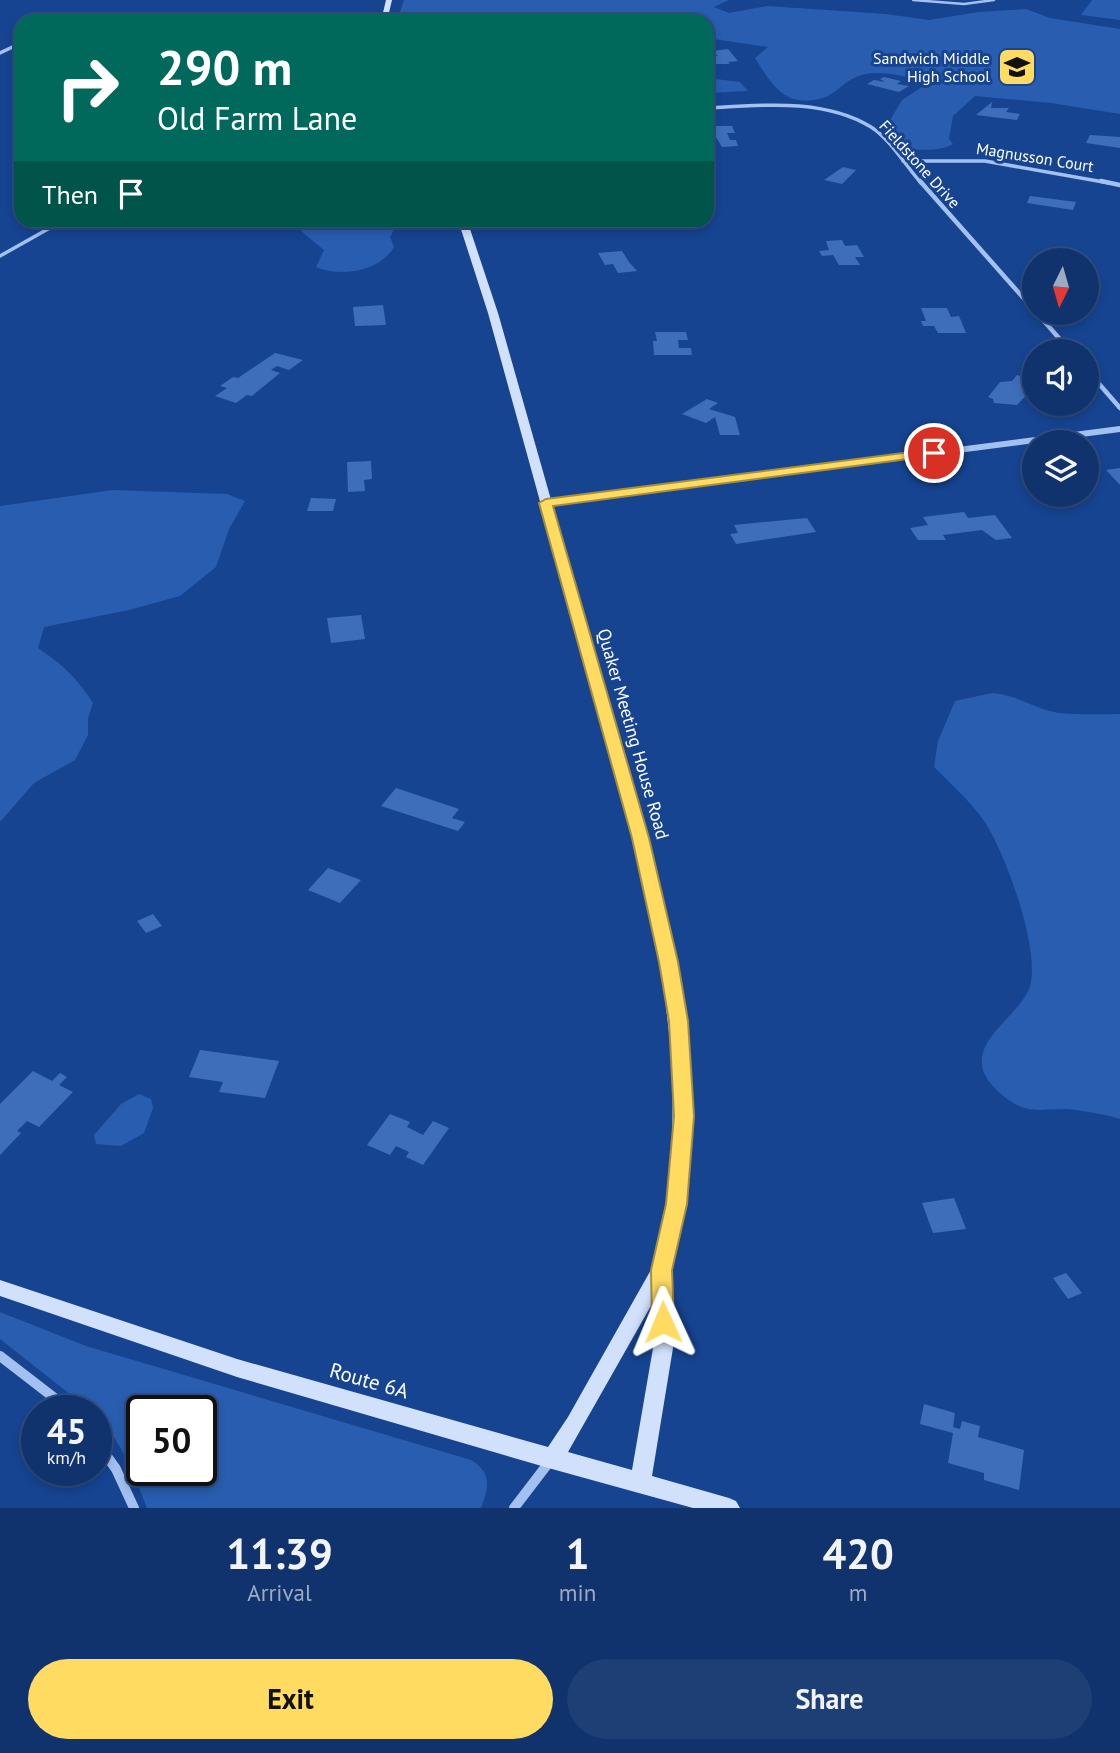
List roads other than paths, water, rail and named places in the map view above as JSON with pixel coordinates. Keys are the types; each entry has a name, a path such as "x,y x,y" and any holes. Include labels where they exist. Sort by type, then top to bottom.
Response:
{"main road":[{"name":"Quaker Meeting House Road","path":"465,228 494,313 640,838 668,962 678,1021 684,1116 681,1164 676,1204 661,1270 663,1348 640,1483"},
{"name":"Quaker Meeting House Road","path":"552,1460 661,1270"},
{"name":"Route 6A","path":"0,1288 237,1368 552,1460 729,1508"}],"street":[{"name":"Fieldstone Drive","path":"714,107 782,105 839,113 873,128 1022,297"},
{"name":"Magnusson Court","path":"903,161 991,160 1120,185"},
{"path":"1099,384 1120,408"},
{"path":"546,503 1120,429"},
{"path":"0,1356 51,1395"},
{"path":"514,1508 552,1460"},
{"path":"112,1463 134,1508"}],"lane":[{"path":"913,0 964,4 994,0"},
{"path":"0,256 50,228"}],"place":[{"name":"Sandwich Middle High School","path":"1017,67"}]}
